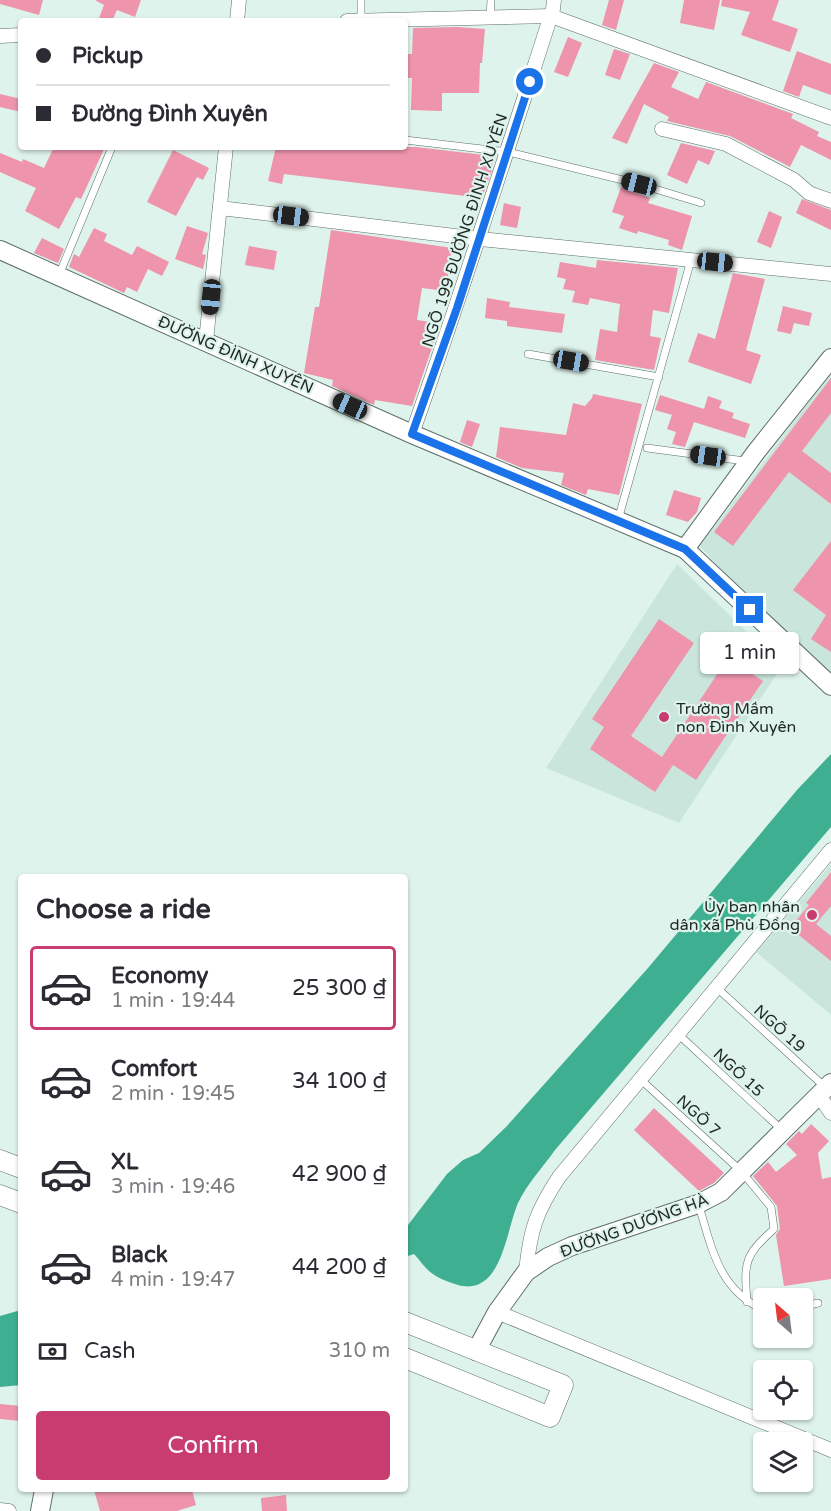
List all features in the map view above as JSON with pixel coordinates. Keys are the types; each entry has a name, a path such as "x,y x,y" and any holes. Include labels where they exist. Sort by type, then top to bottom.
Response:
{"main road":[{"path":"0,1160 18,1167"},
{"path":"0,1195 18,1202"},
{"path":"408,1323 563,1385 550,1417 408,1359"}],"street":[{"path":"237,18 239,0"},
{"name":"NGÕ 199 ĐƯỜNG ĐÌNH XUYÊN","path":"412,434 480,239 551,16 554,0"},
{"path":"408,20 551,16 831,118"},
{"path":"0,36 18,35"},
{"path":"662,129 726,144 794,180 809,192 831,201"},
{"path":"206,341 226,150"},
{"path":"220,208 480,239 831,274"},
{"name":"ĐƯỜNG ĐÌNH XUYÊN","path":"0,250 412,434 685,549 831,686"},
{"path":"685,549 749,462 831,358"},
{"path":"526,1272 531,1233 537,1214 547,1197 582,1149 831,850"},
{"path":"825,1088 831,1113"},
{"name":"ĐƯỜNG DƯƠNG HÀ","path":"476,1351 497,1312 526,1272 548,1257 572,1246 698,1204 721,1192 825,1088"},
{"path":"497,1312 831,1450"},
{"path":"408,1370 427,1367"},
{"path":"40,1511 44,1492"},
{"path":"0,1510 9,1511"}],"lane":[{"path":"360,18 361,0"},
{"path":"490,18 491,0"},
{"path":"408,140 508,152 639,184 701,203"},
{"path":"59,276 111,150"},
{"path":"617,521 691,260"},
{"path":"528,354 659,377"},
{"path":"647,448 749,462"},
{"name":"NGÕ 19","path":"716,987 825,1088"},
{"name":"NGÕ 15","path":"678,1034 783,1131"},
{"name":"NGÕ 7","path":"640,1079 741,1172 771,1207 774,1229 756,1245 749,1255 745,1268 747,1302"},
{"path":"698,1204 720,1270 728,1284 753,1305"},
{"path":"813,1304 818,1303"}],"shaded area":[{"path":"831,373 831,673 800,647 723,572 700,546"},
{"name":"Trường Mầm non Đình Xuyên","path":"677,564 782,666 679,823 546,768"},
{"path":"831,754 831,827 535,1176 518,1203 500,1259 493,1271 484,1281 473,1286 458,1285 432,1273 414,1254 408,1256 408,1225 447,1174 463,1160 479,1153 506,1127 648,968 797,790"},
{"path":"831,864 831,1015 756,952"},
{"path":"18,1311 18,1385 0,1387 0,1316"}],"building":[{"path":"0,0 43,0 39,15 0,4"},
{"path":"95,0 141,0 135,17 117,10 113,18 99,18 104,5"},
{"path":"609,0 624,0 616,30 602,25"},
{"path":"684,0 720,0 714,30 680,23"},
{"path":"722,0 779,0 772,20 798,29 790,52 741,35 750,12 721,6"},
{"path":"413,28 485,29 482,63 480,63 479,93 442,93 442,111 411,110 412,78 408,78 408,54 412,54"},
{"path":"568,37 582,43 568,77 554,72"},
{"path":"614,49 630,54 620,80 605,75"},
{"path":"797,51 831,64 831,95 803,85 799,97 783,91"},
{"path":"654,63 679,72 671,87 698,99 706,82 793,114 791,118 819,132 817,136 831,142 831,160 801,145 790,167 730,136 667,121 669,117 644,104 627,144 612,138"},
{"path":"0,94 18,98 18,111 0,107"},
{"path":"681,143 715,151 709,165 698,160 687,184 667,175"},
{"path":"408,147 416,147 493,156 492,170 482,198 284,174 282,184 268,181 275,150 408,150"},
{"path":"53,150 104,150 81,199 76,197 59,229 25,211 36,188 0,172 0,153 44,168"},
{"path":"173,150 209,168 203,180 197,177 176,216 147,202"},
{"path":"621,187 650,198 648,203 692,216 682,250 668,245 669,240 619,228 624,216 612,212"},
{"path":"802,199 831,210 831,230 796,213"},
{"path":"504,203 521,207 517,228 500,225"},
{"path":"769,211 782,217 771,248 757,242"},
{"path":"187,226 208,233 202,254 206,255 203,269 175,259"},
{"path":"94,228 107,234 104,241 132,255 137,246 169,262 162,276 148,269 137,292 127,287 124,293 69,267 74,254 79,257"},
{"path":"331,230 452,248 446,291 422,288 417,320 438,323 436,336 412,406 375,400 374,405 332,386 333,380 304,373 315,307 319,307"},
{"path":"42,238 64,249 58,263 34,253"},
{"path":"249,246 277,251 274,270 245,265"},
{"path":"597,260 678,268 669,313 653,310 650,336 661,338 654,370 595,360 600,329 617,332 620,304 590,298 588,305 572,302 575,291 563,289 566,279 557,277 560,262 596,268"},
{"path":"733,273 765,279 746,350 761,355 751,384 688,362 698,333 715,339"},
{"path":"487,298 510,302 509,307 565,314 562,333 507,326 507,321 485,318"},
{"path":"783,306 812,313 809,326 794,323 791,334 777,331"},
{"path":"831,378 831,413 802,451 831,473 831,504 789,472 733,546 714,532"},
{"path":"593,394 642,404 619,495 588,489 586,495 561,485 564,473 522,468 496,457 500,427 566,435 573,403 585,406"},
{"path":"660,395 704,409 708,396 722,401 719,408 734,413 732,418 750,424 745,438 694,422 685,447 672,444 676,432 667,429 672,415 655,410"},
{"path":"467,420 480,424 472,447 460,442"},
{"path":"674,490 701,498 697,512 688,522 666,515"},
{"path":"831,541 831,652 811,639 826,615 793,590"},
{"path":"659,619 694,643 631,736 662,757 728,658 763,681 696,780 673,765 655,792 590,749 604,727 592,719"},
{"name":"Ủy ban nhân dân xã Phù Đổng","path":"831,872 831,906 816,924 831,936 831,961 790,928 809,905 806,903"},
{"path":"654,1108 724,1173 714,1183 699,1191 634,1130"},
{"path":"811,1124 829,1141 818,1153 822,1179 831,1177 831,1279 784,1286 776,1235 780,1229 777,1206 753,1176 768,1162 776,1172 797,1155 786,1144 799,1131 802,1134"},
{"path":"0,1404 18,1406 18,1421 0,1419"},
{"path":"95,1492 193,1492 196,1505 177,1511 100,1511"},
{"path":"286,1495 287,1511 262,1511 261,1498"}],"place":[{"name":"Trường Mầm non Đình Xuyên","path":"664,717"},
{"name":"Ủy ban nhân dân xã Phù Đổng","path":"812,915"}],"route":[{"path":"530,82 457,308 412,434 685,549 750,610"}]}
